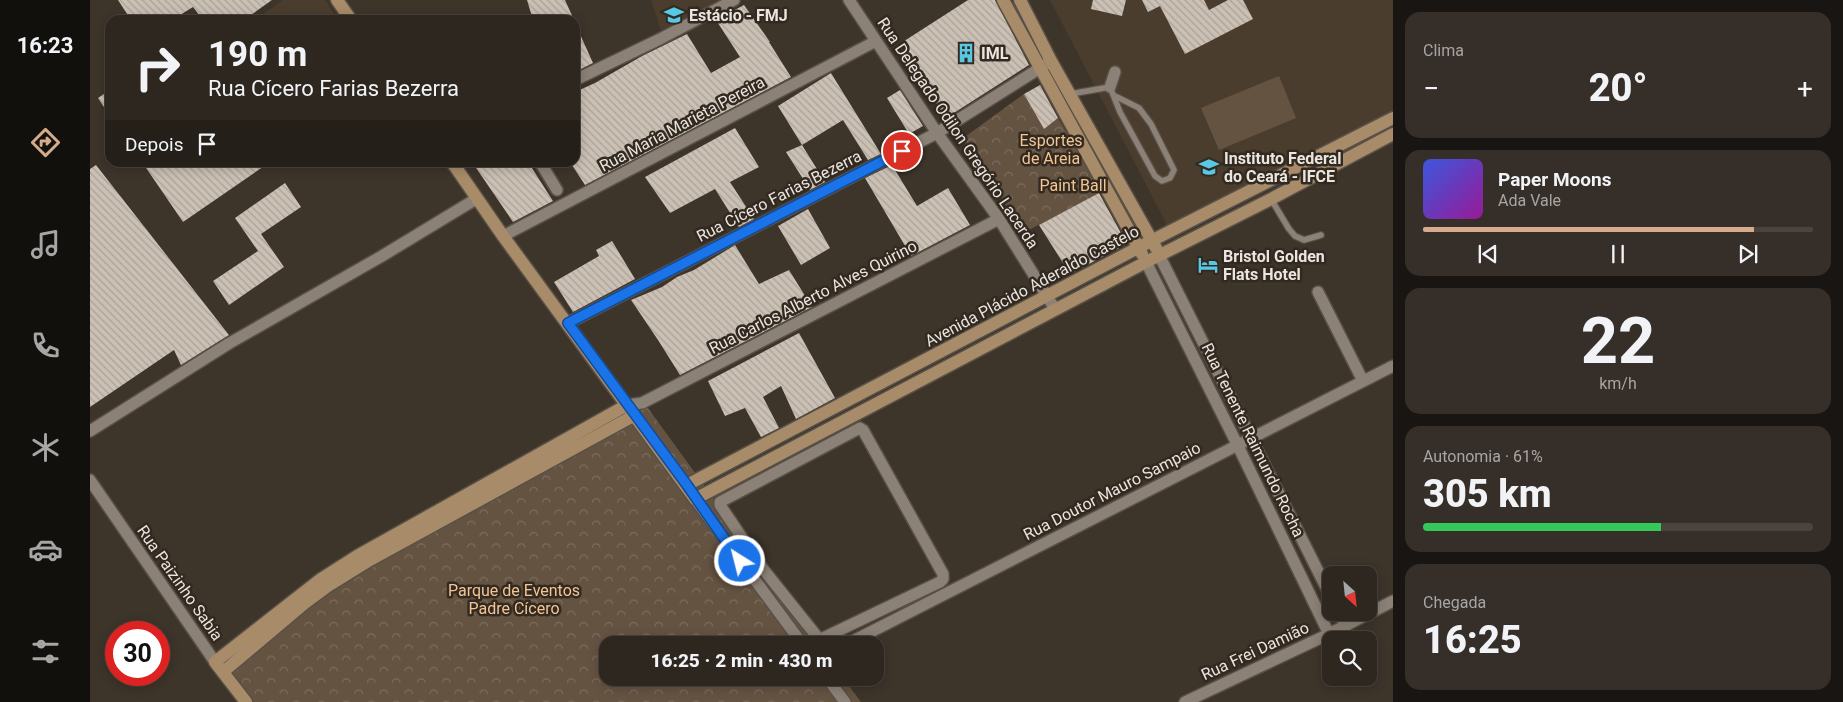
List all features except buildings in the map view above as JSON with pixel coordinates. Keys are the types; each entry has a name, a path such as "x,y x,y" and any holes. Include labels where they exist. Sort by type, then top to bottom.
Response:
{"street":[{"path":"337,0 348,15"},
{"path":"580,78 660,39 734,0"},
{"name":"Rua Delegado Odilon Gregório Lacerda","path":"849,0 937,133 999,219 1055,309"},
{"path":"1002,0 1146,262"},
{"path":"1020,0 1051,61 1160,255"},
{"name":"Rua Maria Marieta Pereira","path":"503,236 876,41"},
{"name":"Rua Cícero Farias Bezerra","path":"568,323 937,133 1051,61"},
{"path":"1112,91 1115,72"},
{"name":"Avenida Plácido Aderaldo Castelo","path":"687,485 1152,241 1393,118"},
{"name":"Avenida Plácido Aderaldo Castelo","path":"696,499 1055,309 1271,199 1393,134"},
{"path":"455,167 476,199 796,636"},
{"path":"543,167 557,190"},
{"path":"90,431 228,344 382,256 476,199"},
{"name":"Rua Carlos Alberto Alves Quirino","path":"631,410 999,219"},
{"name":"Rua Tenente Raimundo Rocha","path":"1160,255 1322,579"},
{"name":"Rua Tenente Raimundo Rocha","path":"1146,262 1328,631"},
{"path":"1318,292 1363,381"},
{"path":"1192,353 1205,346"},
{"name":"Rua Doutor Mauro Sampaio","path":"863,636 1393,366"},
{"path":"844,403 851,416"},
{"path":"219,667 357,556 415,529 631,410"},
{"path":"860,428 863,430 943,574 943,579 932,586 819,639 763,569 720,505 720,502 860,428"},
{"name":"Rua Paizinho Sabia","path":"90,480 219,667 246,702"},
{"path":"752,576 763,569"},
{"name":"Rua Frei Damião","path":"1335,631 1393,601"},
{"path":"1344,621 1346,626"},
{"name":"Rua Frei Damião","path":"1184,702 1198,699 1322,637"},
{"path":"833,686 845,702"}],"lane":[{"path":"1070,94 1112,91 1139,108 1151,124 1174,170 1170,178 1162,180 1155,176 1120,112 1112,91"},
{"path":"1271,199 1295,236 1304,240 1321,235"}],"shaded area":[{"path":"283,0 325,0 335,15 262,15"},
{"name":"Estácio - FMJ","path":"651,0 721,0 661,30"},
{"name":"Instituto Federal do Ceará - IFCE","path":"1050,0 1393,0 1393,110 1167,225"}],"green space":[{"path":"1279,76 1296,118 1219,150 1201,108"},
{"path":"1024,94 1044,128 1058,118 1102,192 1023,233 962,139"},
{"name":"Parque de Eventos Padre Cícero","path":"645,404 813,636 599,636 599,686 849,686 861,702 247,702 225,672 311,598 624,421"}],"place":[{"name":"Estácio - FMJ","path":"674,15"},
{"name":"IML","path":"966,53"},
{"name":"Instituto Federal do Ceará - IFCE","path":"1209,167"},
{"name":"Bristol Golden Flats Hotel","path":"1208,265"}],"route":[{"path":"740,561 687,485 568,323 902,151"}],"park label":[{"name":"Esportes de Areia","path":"1051,149"},
{"name":"Paint Ball","path":"1073,185"}]}
